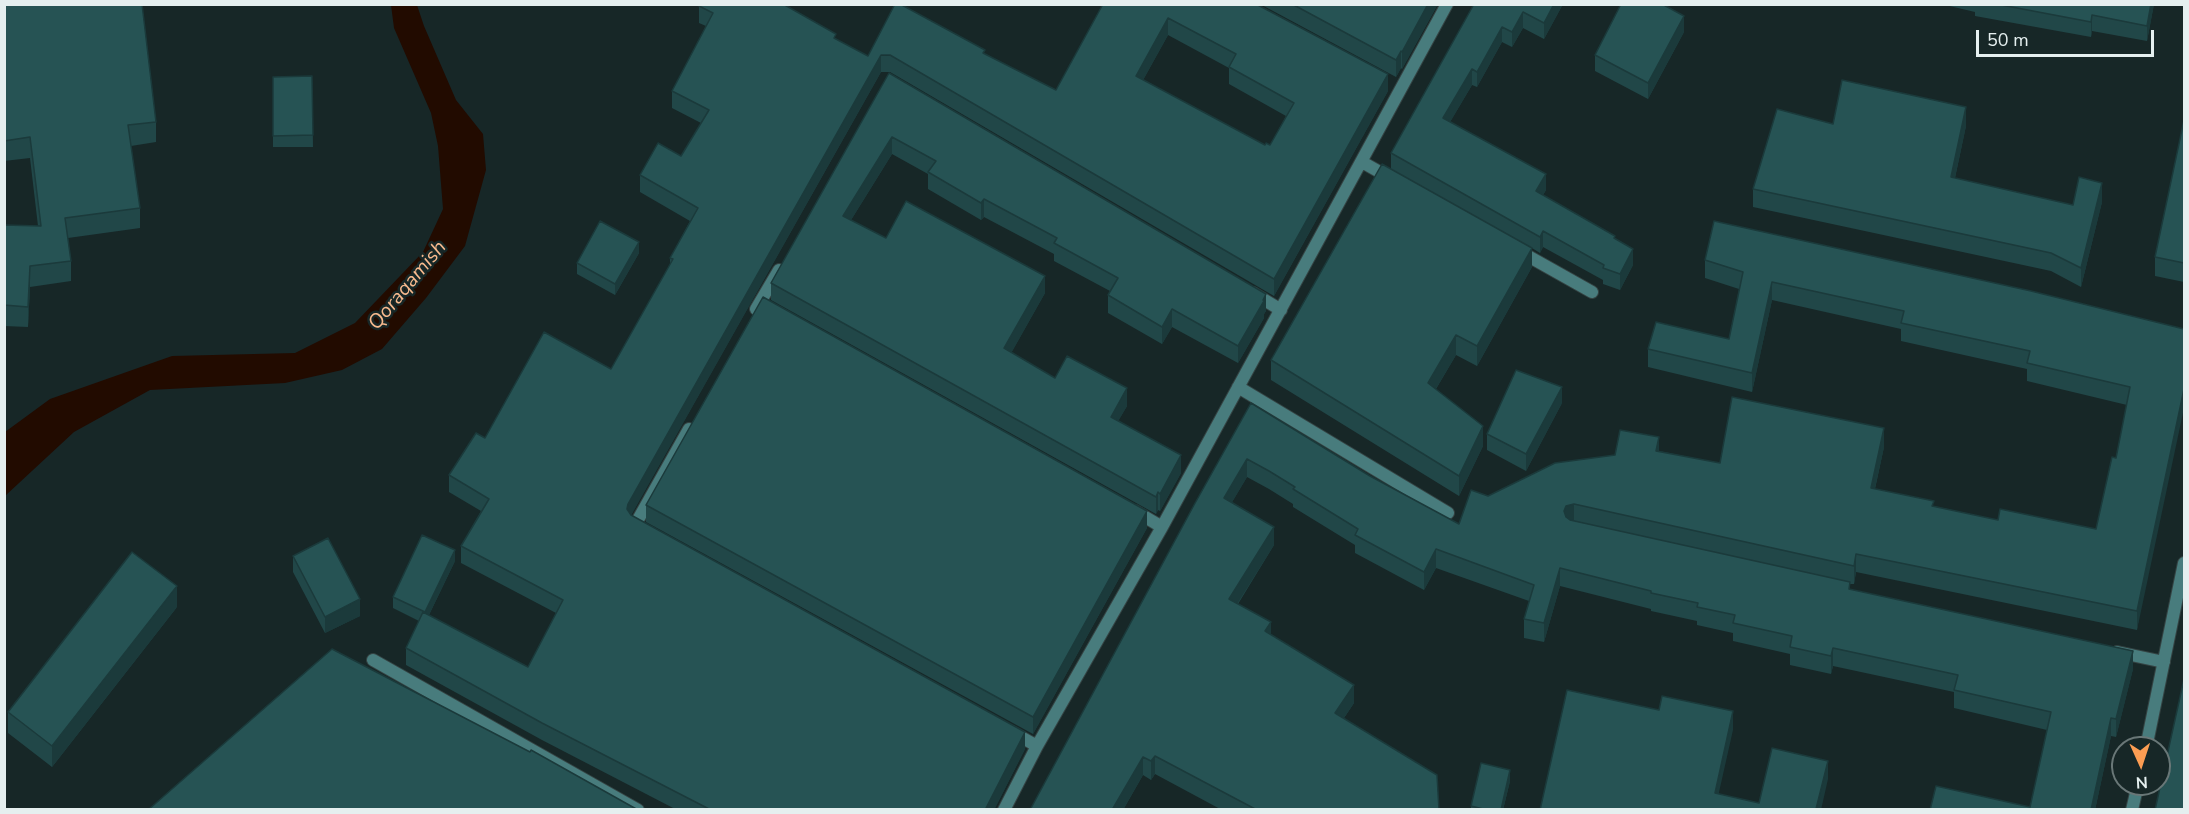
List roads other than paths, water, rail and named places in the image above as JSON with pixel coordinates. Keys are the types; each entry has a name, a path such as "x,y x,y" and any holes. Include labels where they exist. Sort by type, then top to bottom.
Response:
{"street":[{"path":"1004,810 1037,746 1162,527 1362,162 1396,86 1447,4"},
{"path":"1362,162 1404,186"},
{"path":"1508,244 1592,292"},
{"path":"749,323 765,305 783,262"},
{"path":"1240,286 1281,310"},
{"path":"1238,387 1448,513"},
{"path":"656,536 635,525 698,414"},
{"path":"1121,504 1162,527"},
{"path":"2149,736 2184,563"},
{"path":"2106,650 2164,662"},
{"path":"373,660 638,810"},
{"path":"996,723 1037,746"}],"water":[{"name":"Qoraqamish","path":"391,5 417,5 456,100 483,134 486,170 465,246 426,298 382,349 342,370 285,383 150,390 74,432 5,496 5,432 50,399 172,356 295,353 355,323 423,252 443,209 438,146 431,113 394,28"}]}
